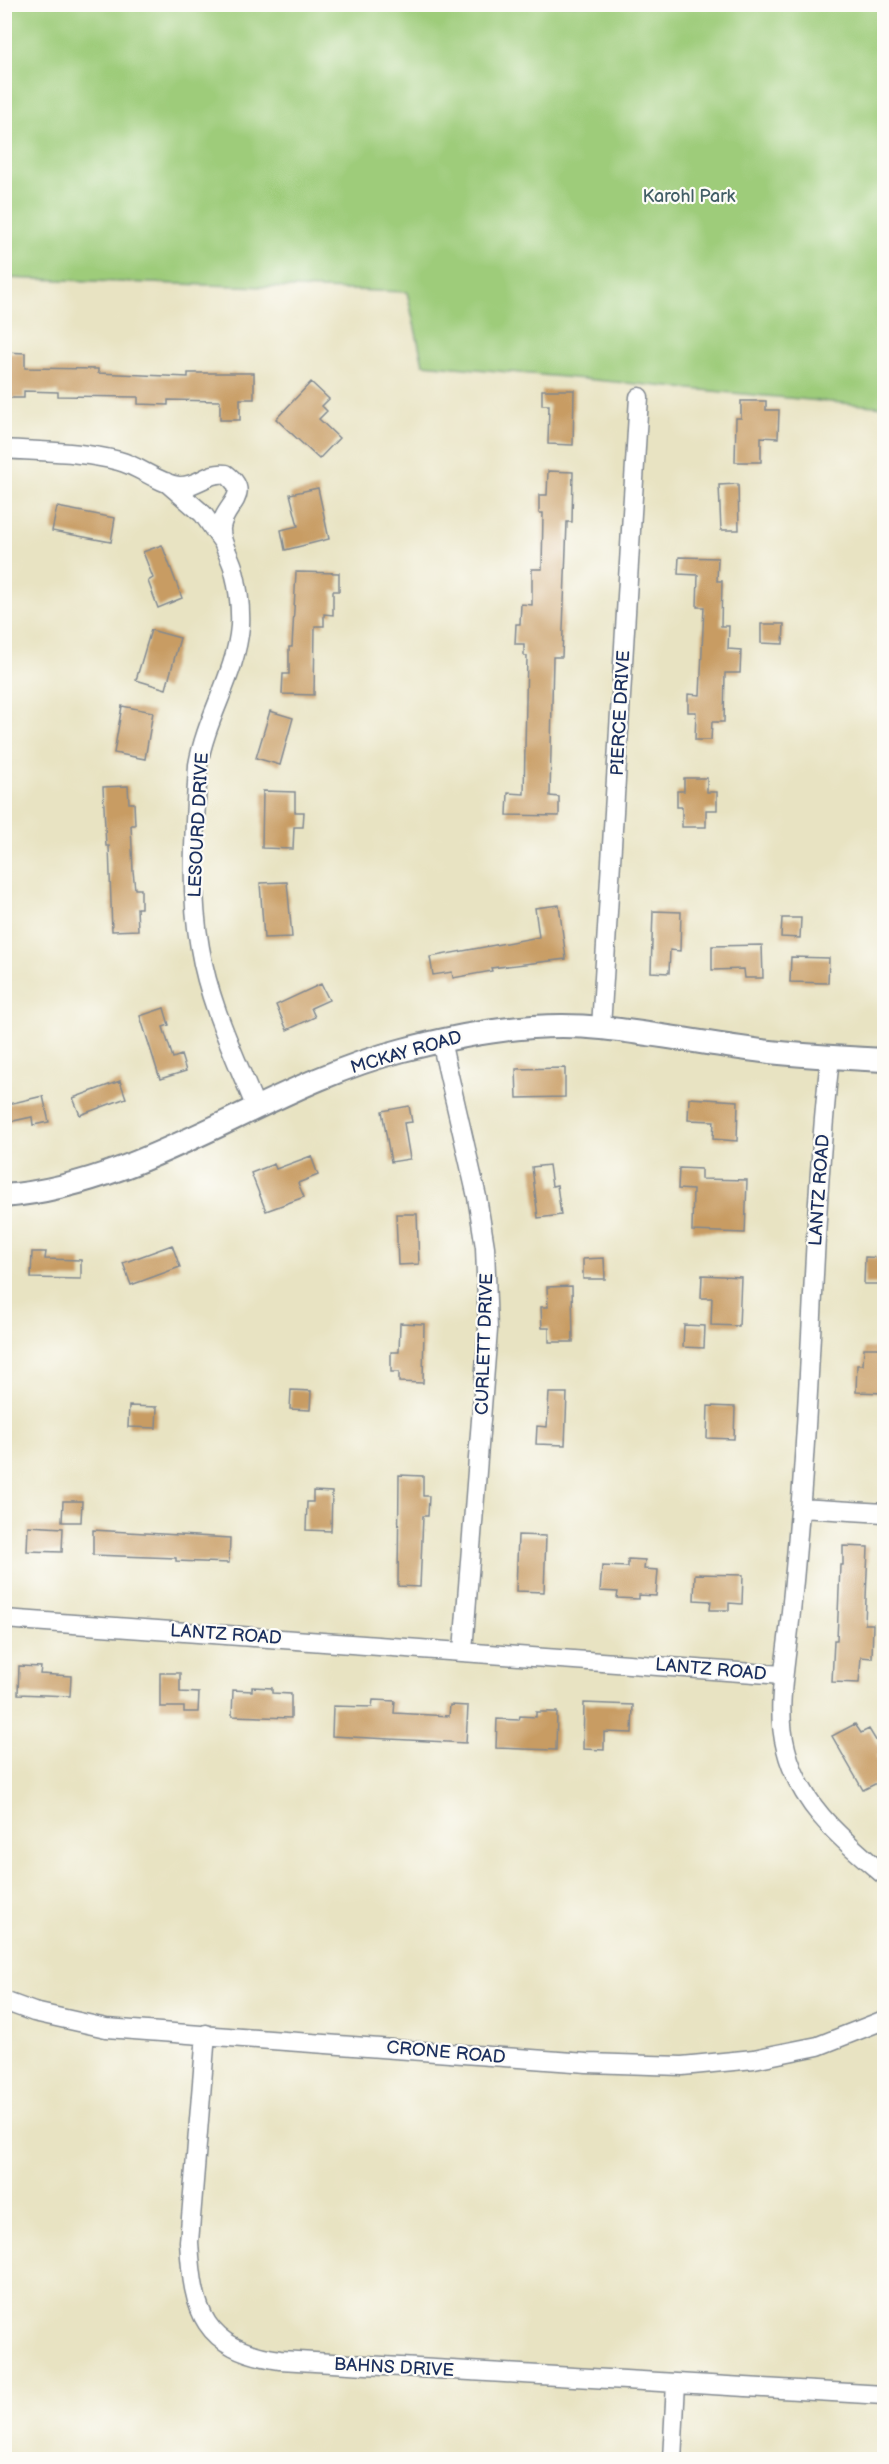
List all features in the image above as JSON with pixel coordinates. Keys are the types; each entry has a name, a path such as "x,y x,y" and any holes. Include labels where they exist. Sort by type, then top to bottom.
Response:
{"street":[{"name":"PIERCE DRIVE","path":"601,1028 639,397"},
{"name":"LESOURD DRIVE","path":"4,449 98,456 137,467 166,482 203,514 222,541 237,584 240,624 233,664 208,723 198,765 194,905 206,976 256,1108"},
{"name":"LESOURD DRIVE","path":"166,482 189,485 218,473 226,474 234,480 238,495 222,520 222,541"},
{"name":"MCKAY ROAD","path":"4,1196 109,1173 353,1066 402,1050 470,1033 511,1029 601,1028 830,1058"},
{"name":"CURLETT DRIVE","path":"441,1041 477,1197 487,1280 488,1330 463,1651"},
{"path":"830,1058 885,1060"},
{"name":"LANTZ ROAD","path":"4,1619 782,1675 787,1648 800,1508 821,1141 830,1058"},
{"path":"800,1508 885,1513"},
{"path":"782,1675 782,1728 789,1762 802,1791 836,1835 885,1875"},
{"name":"CRONE ROAD","path":"4,2001 34,2012 95,2027 587,2063 682,2066 754,2059 818,2046 885,2020"},
{"name":"BAHNS DRIVE","path":"206,2034 189,2242 190,2273 198,2307 216,2335 225,2343 250,2354 280,2360 885,2395"},
{"path":"672,2460 676,2383"}],"green space":[{"name":"Karohl Park","path":"5,4 884,5 884,407 423,364 407,292 5,278"}],"building":[{"path":"4,352 25,353 25,368 98,369 98,373 188,377 188,373 254,373 254,399 240,399 240,420 220,420 220,401 168,400 168,405 138,404 138,397 58,396 58,392 24,391 24,398 4,398"},
{"path":"311,382 329,399 322,406 327,411 319,419 339,438 319,459 276,419"},
{"path":"542,390 574,390 573,445 548,444 549,405 542,405"},
{"path":"741,401 766,401 766,410 779,410 778,438 761,437 761,462 735,462 736,418 741,418"},
{"path":"548,471 573,472 572,522 567,522 562,657 553,657 550,796 559,797 559,816 507,815 508,793 524,794 527,656 524,656 524,644 515,644 516,624 520,624 521,604 532,605 532,569 542,569 543,513 539,513 539,495 547,495"},
{"path":"738,484 739,530 721,530 719,485"},
{"path":"318,488 329,539 285,550 281,530 298,526 290,494"},
{"path":"57,507 115,518 111,542 52,531"},
{"path":"162,545 182,598 158,608 148,581 153,578 143,552"},
{"path":"679,557 718,558 717,581 722,581 721,626 729,626 728,649 741,650 740,673 725,673 724,722 712,722 711,740 695,740 696,712 688,712 688,694 700,695 704,607 697,607 698,575 678,574"},
{"path":"296,572 339,573 339,591 333,591 333,615 324,614 324,626 315,626 314,695 282,694 283,674 289,674 289,647 292,647"},
{"path":"761,624 784,624 783,644 761,643"},
{"path":"151,630 180,638 166,689 136,680"},
{"path":"122,706 153,712 145,759 114,753"},
{"path":"270,711 293,718 280,765 256,758"},
{"path":"684,778 707,778 707,792 717,792 717,810 706,810 706,827 682,827 682,807 677,807 677,791 684,791"},
{"path":"128,786 129,803 134,803 135,825 131,825 133,871 135,889 141,889 141,908 137,908 138,930 112,931 109,846 106,846 103,787"},
{"path":"263,791 295,792 295,812 304,812 303,827 294,827 293,849 262,848"},
{"path":"287,882 292,937 264,938 260,883"},
{"path":"559,905 566,959 491,968 492,971 453,978 452,972 433,975 430,957 539,937 535,908"},
{"path":"653,911 681,912 680,951 670,950 669,973 651,972"},
{"path":"782,918 801,918 800,938 781,937"},
{"path":"762,945 763,978 745,978 744,969 712,970 712,946"},
{"path":"791,957 829,958 828,983 790,982"},
{"path":"321,984 329,1000 311,1008 315,1017 287,1030 276,1005"},
{"path":"164,1008 169,1025 163,1027 173,1058 181,1055 186,1071 160,1079 140,1016"},
{"path":"565,1068 565,1097 517,1098 516,1069"},
{"path":"120,1081 126,1098 80,1115 73,1098"},
{"path":"43,1096 49,1122 33,1125 32,1117 4,1123 4,1105"},
{"path":"689,1098 738,1101 737,1141 713,1139 714,1121 688,1120"},
{"path":"409,1106 412,1122 404,1123 410,1159 391,1162 382,1111"},
{"path":"311,1156 318,1175 298,1183 304,1197 266,1211 251,1173 274,1164 276,1169"},
{"path":"549,1165 552,1186 557,1185 561,1215 538,1218 532,1167"},
{"path":"679,1168 701,1169 701,1179 747,1180 745,1233 692,1231 693,1190 678,1189"},
{"path":"396,1214 417,1214 419,1264 398,1265"},
{"path":"172,1245 180,1267 131,1285 123,1263"},
{"path":"32,1252 46,1252 45,1259 81,1260 81,1279 31,1278"},
{"path":"865,1257 885,1258 885,1284 864,1284"},
{"path":"604,1258 605,1279 583,1279 583,1259"},
{"path":"702,1275 741,1277 739,1326 711,1325 712,1298 701,1298"},
{"path":"572,1286 573,1342 549,1342 549,1328 542,1328 541,1307 548,1307 547,1287"},
{"path":"400,1323 424,1324 423,1383 399,1382 399,1372 391,1372 391,1352 399,1352"},
{"path":"684,1325 705,1326 704,1348 683,1347"},
{"path":"864,1348 885,1348 885,1393 856,1392 857,1365 863,1365"},
{"path":"291,1390 311,1391 310,1410 290,1409"},
{"path":"549,1393 567,1393 565,1445 536,1444 537,1426 547,1427"},
{"path":"129,1406 157,1407 156,1428 128,1427"},
{"path":"708,1406 735,1407 734,1439 707,1438"},
{"path":"399,1475 423,1476 423,1496 429,1496 428,1516 423,1516 420,1587 398,1586"},
{"path":"313,1491 332,1492 331,1531 306,1530 307,1502 313,1502"},
{"path":"63,1501 82,1501 81,1522 62,1522"},
{"path":"28,1526 63,1528 62,1552 27,1551"},
{"path":"93,1530 230,1538 229,1563 176,1561 176,1558 93,1555"},
{"path":"518,1535 546,1536 544,1592 516,1591"},
{"path":"843,1546 868,1547 865,1624 873,1624 872,1658 861,1657 859,1683 832,1682"},
{"path":"628,1559 645,1560 644,1569 658,1570 656,1596 639,1595 639,1599 617,1598 618,1592 600,1591 602,1566 628,1567"},
{"path":"695,1574 743,1575 742,1604 729,1603 729,1610 710,1610 711,1601 694,1600"},
{"path":"19,1666 41,1667 40,1674 71,1676 70,1696 18,1694"},
{"path":"160,1673 180,1673 180,1692 199,1693 198,1712 184,1712 184,1707 160,1707"},
{"path":"252,1687 272,1688 272,1693 291,1694 291,1718 232,1716 233,1690 252,1691"},
{"path":"373,1700 395,1701 394,1713 449,1716 450,1705 468,1706 466,1743 332,1736 333,1706 372,1707"},
{"path":"584,1703 633,1705 632,1733 604,1732 604,1750 583,1749"},
{"path":"536,1712 557,1712 556,1750 496,1748 497,1719 519,1720 520,1716 536,1717"},
{"path":"855,1724 861,1733 869,1729 883,1752 876,1756 885,1771 885,1779 863,1790 832,1736"}]}
